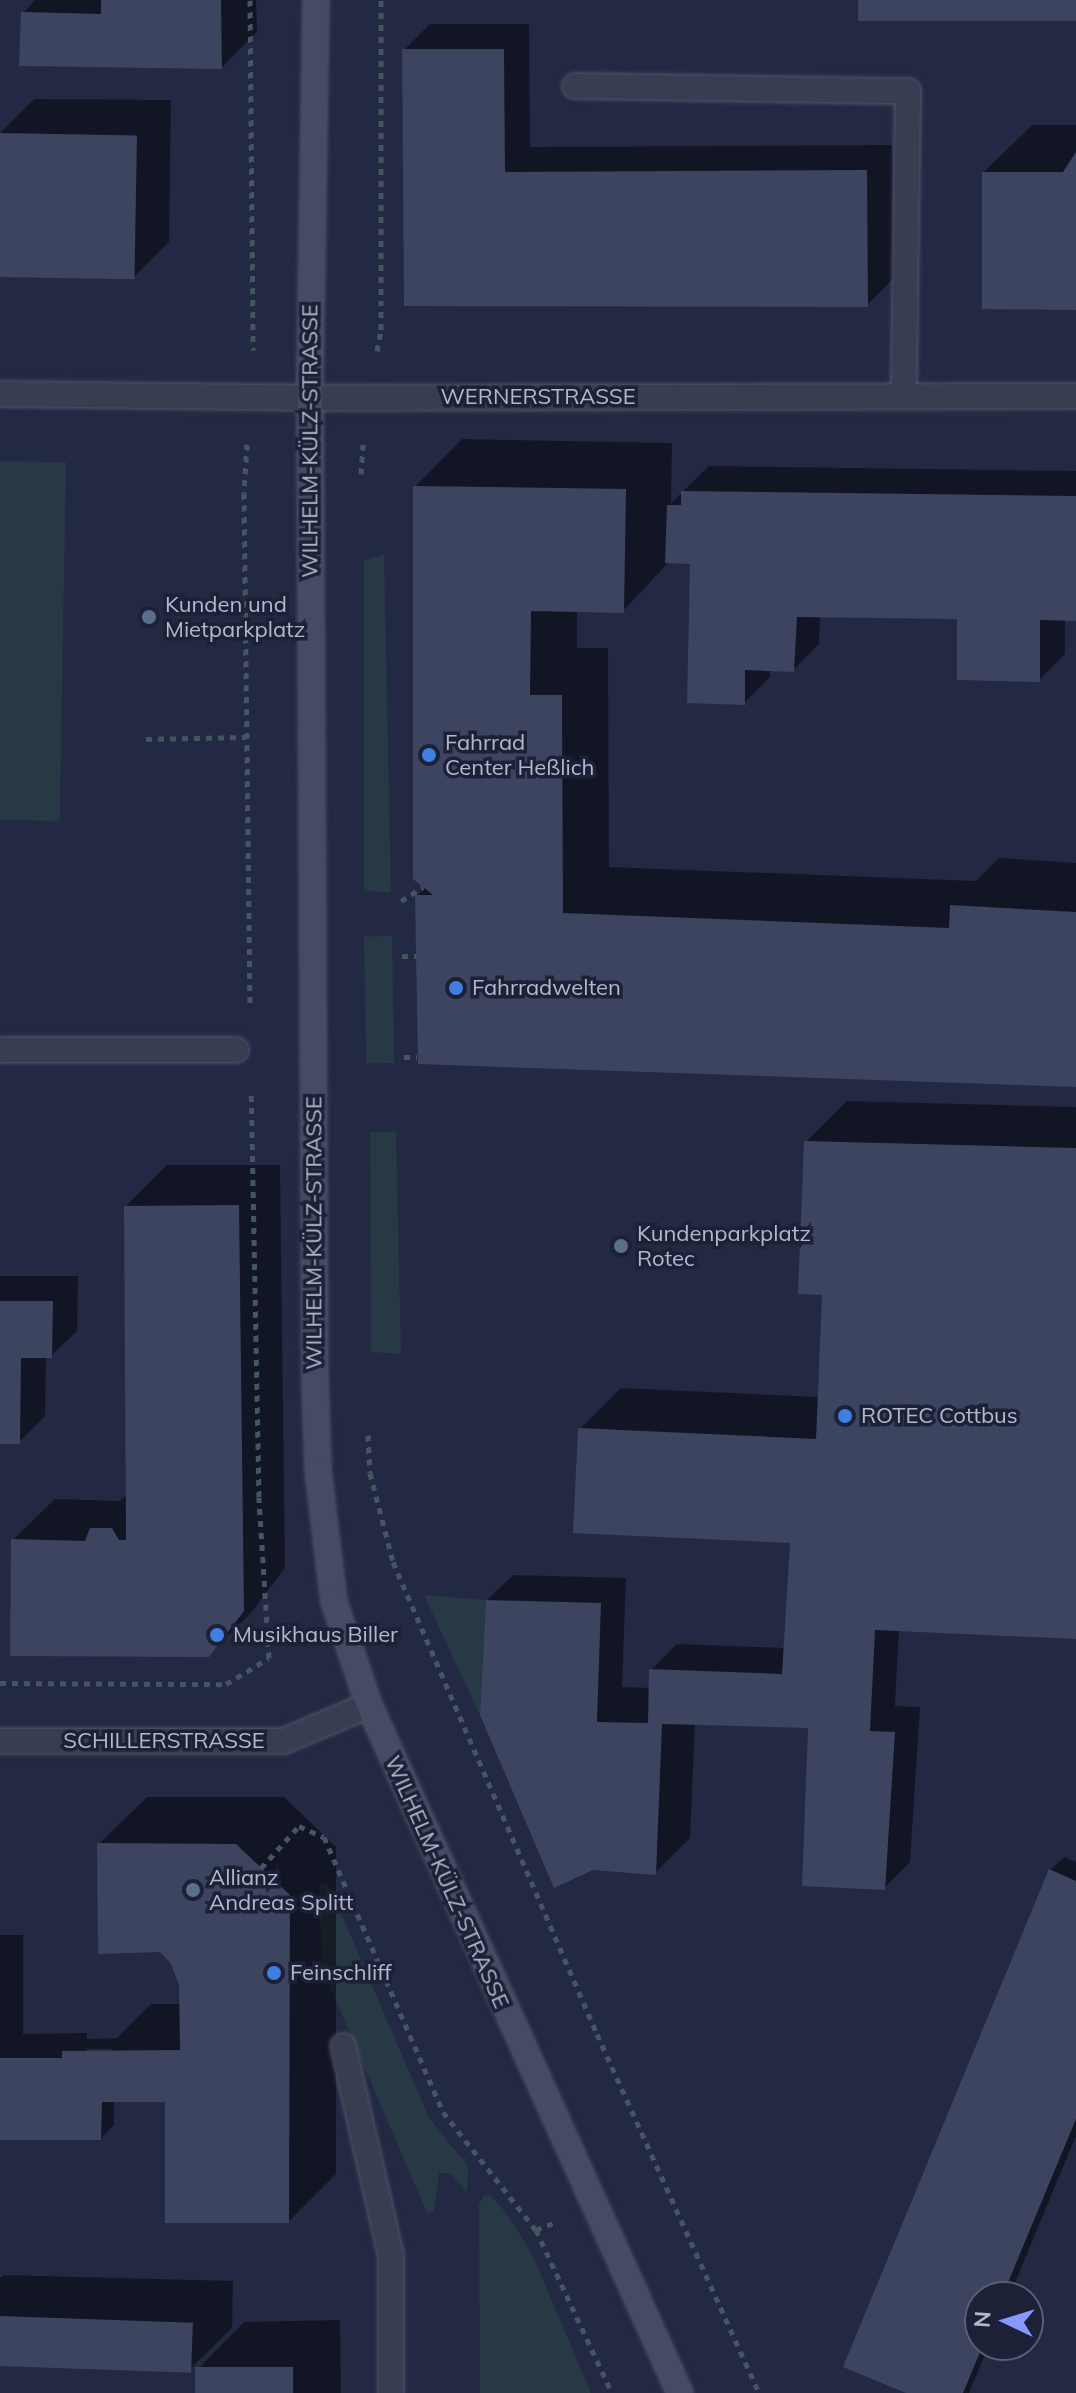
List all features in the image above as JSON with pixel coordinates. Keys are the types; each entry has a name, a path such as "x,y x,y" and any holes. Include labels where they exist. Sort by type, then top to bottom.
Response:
{"main road":[{"name":"WILHELM-KÜLZ-STRASSE","path":"316,0 310,398 318,1470 334,1602 369,1705 680,2393"}],"street":[{"path":"575,86 908,91 904,396"},
{"name":"WERNERSTRASSE","path":"0,394 310,398 1076,396"},
{"path":"0,1050 236,1050"},
{"name":"SCHILLERSTRASSE","path":"0,1741 284,1741 369,1705"},
{"path":"343,2046 391,2256 391,2393"}],"path":[{"path":"250,0 254,324"},
{"path":"381,0 381,330"},
{"path":"146,739 246,737"},
{"path":"401,901 423,887"},
{"path":"402,956 416,956"},
{"path":"404,1057 417,1057"},
{"path":"410,1600 483,1773 759,2393"},
{"path":"0,1683 226,1684 269,1658"},
{"path":"261,1868 299,1826 324,1837 397,1999 443,2112 536,2230 612,2393"}],"shaded area":[{"path":"0,461 66,462 60,821 0,820"},
{"path":"384,554 391,892 364,891 364,561"},
{"path":"364,936 392,936 394,1063 366,1063"},
{"path":"370,1132 396,1132 401,1354 371,1352"},
{"path":"424,1595 486,1600 480,1715"},
{"path":"328,1883 429,2118 468,2166 467,2193 450,2173 439,2173 434,2212 427,2213 322,1968 319,1885"},
{"path":"484,2195 491,2196 507,2214 532,2254 591,2393 480,2393 479,2205"}],"building":[{"path":"101,0 221,0 222,69 19,66 21,12 101,14"},
{"path":"858,0 1076,0 1076,21 858,21"},
{"path":"402,49 504,49 505,172 867,170 868,307 404,306"},
{"path":"0,133 137,135 134,279 0,277"},
{"path":"1076,152 1076,310 982,309 982,172 1063,172"},
{"path":"413,486 626,489 624,613 531,611 530,695 562,695 563,913 949,928 950,905 1076,912 1076,1087 418,1064 415,895 433,895 413,879"},
{"path":"681,491 1076,496 1076,621 1040,620 1040,682 957,680 957,619 797,617 794,672 745,670 745,705 687,703 690,564 665,563 667,505 681,505"},
{"path":"804,1141 1076,1148 1076,1639 875,1630 870,1731 895,1732 885,1890 802,1886 808,1728 662,1724 656,1875 593,1870 554,1888 480,1715 486,1600 601,1603 597,1722 648,1723 649,1669 782,1674 790,1543 573,1533 578,1428 816,1439 822,1295 798,1294"},
{"path":"239,1205 244,1611 209,1657 10,1656 11,1539 85,1541 90,1528 112,1528 119,1540 126,1540 124,1206"},
{"path":"0,1301 53,1301 52,1358 21,1358 20,1444 0,1444"},
{"path":"97,1843 236,1844 290,1895 289,2223 165,2223 165,2102 102,2102 101,2140 0,2140 0,2058 62,2058 62,2051 180,2050 179,1985 171,1964 160,1952 98,1954"},
{"path":"1049,1869 1076,1881 1076,2119 1009,2281 964,2281 964,2361 976,2361 963,2393 906,2393 843,2367"},
{"path":"0,2316 193,2323 191,2373 0,2366"},
{"path":"195,2367 293,2367 293,2393 195,2393"}],"place":[{"name":"Kunden und Mietparkplatz","path":"149,617"},
{"name":"Fahrrad Center Heßlich","path":"429,755"},
{"name":"Fahrradwelten","path":"456,988"},
{"name":"Kundenparkplatz Rotec","path":"621,1246"},
{"name":"ROTEC Cottbus","path":"845,1416"},
{"name":"Musikhaus Biller","path":"217,1635"},
{"name":"Allianz Andreas Splitt","path":"193,1890"},
{"name":"Feinschliff","path":"274,1973"}]}
